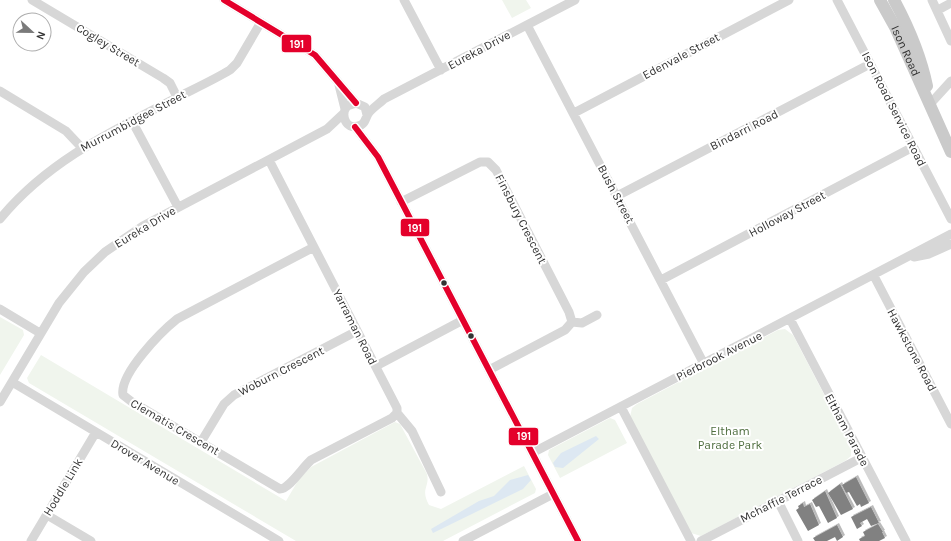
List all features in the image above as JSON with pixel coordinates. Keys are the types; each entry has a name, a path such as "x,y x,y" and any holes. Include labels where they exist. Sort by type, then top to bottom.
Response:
{"main road":[{"name":"Ison Road","path":"880,0 895,27 931,103 951,152"},
{"name":"Ison Road","path":"894,0 924,73 931,103"}],"street":[{"name":"Cogley Street","path":"32,0 163,78 170,83 177,97"},
{"path":"224,0 315,55 325,64 339,84 358,104"},
{"path":"404,0 440,70"},
{"name":"Eureka Drive","path":"358,104 384,99 575,0"},
{"name":"Edenvale Street","path":"574,113 789,0"},
{"name":"Ison Road Service Road","path":"837,0 951,219"},
{"path":"932,0 938,10 951,41"},
{"path":"938,10 951,3"},
{"name":"Murrumbidgee Street","path":"0,219 40,178 82,148 233,68 261,22"},
{"name":"Bush Street","path":"527,25 704,364"},
{"name":"Bindarri Road","path":"617,196 870,64"},
{"path":"931,103 951,81"},
{"path":"339,84 344,112 344,121 352,126 373,149 578,541"},
{"path":"0,91 66,131 82,148"},
{"name":"Eureka Drive","path":"366,118 384,99"},
{"path":"344,112 349,104 358,104 365,107 373,149"},
{"name":"Eureka Drive","path":"0,402 40,333 66,292 94,262 129,234 327,129 344,112"},
{"path":"352,126 361,125 366,118"},
{"path":"132,121 178,208"},
{"name":"Eureka Drive","path":"327,129 352,126"},
{"name":"Holloway Street","path":"661,280 913,147"},
{"name":"Yarraman Road","path":"269,160 376,366 397,408 397,413 412,431 441,492"},
{"name":"Finsbury Crescent","path":"401,202 476,163 486,161 491,164 569,312 572,322"},
{"path":"0,204 7,211"},
{"name":"Pierbrook Avenue","path":"532,453 874,276 951,234"},
{"name":"Pierbrook Avenue","path":"904,259 929,254 951,244"},
{"name":"Clematis Crescent","path":"314,247 177,319 159,334 144,352 126,379 122,391 126,398 276,488 283,489 311,460 392,418 397,413"},
{"name":"Hawkstone Road","path":"874,276 951,424"},
{"path":"0,309 40,333"},
{"path":"489,370 565,330 572,322 586,322 597,315"},
{"name":"Eltham Parade","path":"790,319 861,458 906,541"},
{"path":"376,366 462,320"},
{"name":"Woburn Crescent","path":"201,442 224,404 234,395 357,331"},
{"name":"Drover Avenue","path":"12,382 279,541"},
{"path":"621,407 691,541"},
{"name":"Hoddle Link","path":"31,541 96,432"},
{"name":"Mchaffie Terrace","path":"702,541 861,458"},
{"path":"463,541 553,494"},
{"path":"778,501 798,541"},
{"path":"47,515 91,541"}],"green space":[{"path":"502,0 526,0 531,8 512,18"},
{"path":"0,317 23,330 24,335 0,375"},
{"name":"Eltham Parade Park","path":"785,329 793,335 851,446 851,456 845,461 701,536 691,533 630,417 632,408 778,330"},
{"path":"41,355 286,501 299,479 311,467 395,422 400,424 427,474 428,479 425,495 429,505 441,509 524,466 536,489 535,493 443,541 296,541 29,383 27,378"},
{"path":"610,418 615,420 627,443 560,478 548,455 549,450"}],"shaded area":[{"path":"596,436 599,439 563,468 555,467 553,463 561,453"},
{"path":"528,475 531,480 523,489 433,533 431,529 479,501 494,496 510,480"}],"building":[{"path":"856,477 869,503 861,507 860,504 857,506 849,492 846,493 842,485"},
{"path":"840,484 853,509 841,515 828,493"},
{"path":"825,491 837,518 828,523 819,506 816,507 812,500"},
{"path":"803,503 804,507 810,504 819,525 808,531 796,510 799,508 798,506"},
{"path":"871,507 879,523 871,526 867,519 860,523 862,526 857,529 851,517"},
{"path":"878,524 885,538 879,541 860,541 859,539 865,536 863,532"},
{"path":"837,525 843,537 837,541 835,537 827,541 815,541 813,538"}],"transit line":[{"name":"191","path":"224,0 315,55 356,103"},
{"name":"191","path":"355,127 378,157 578,541"}]}
